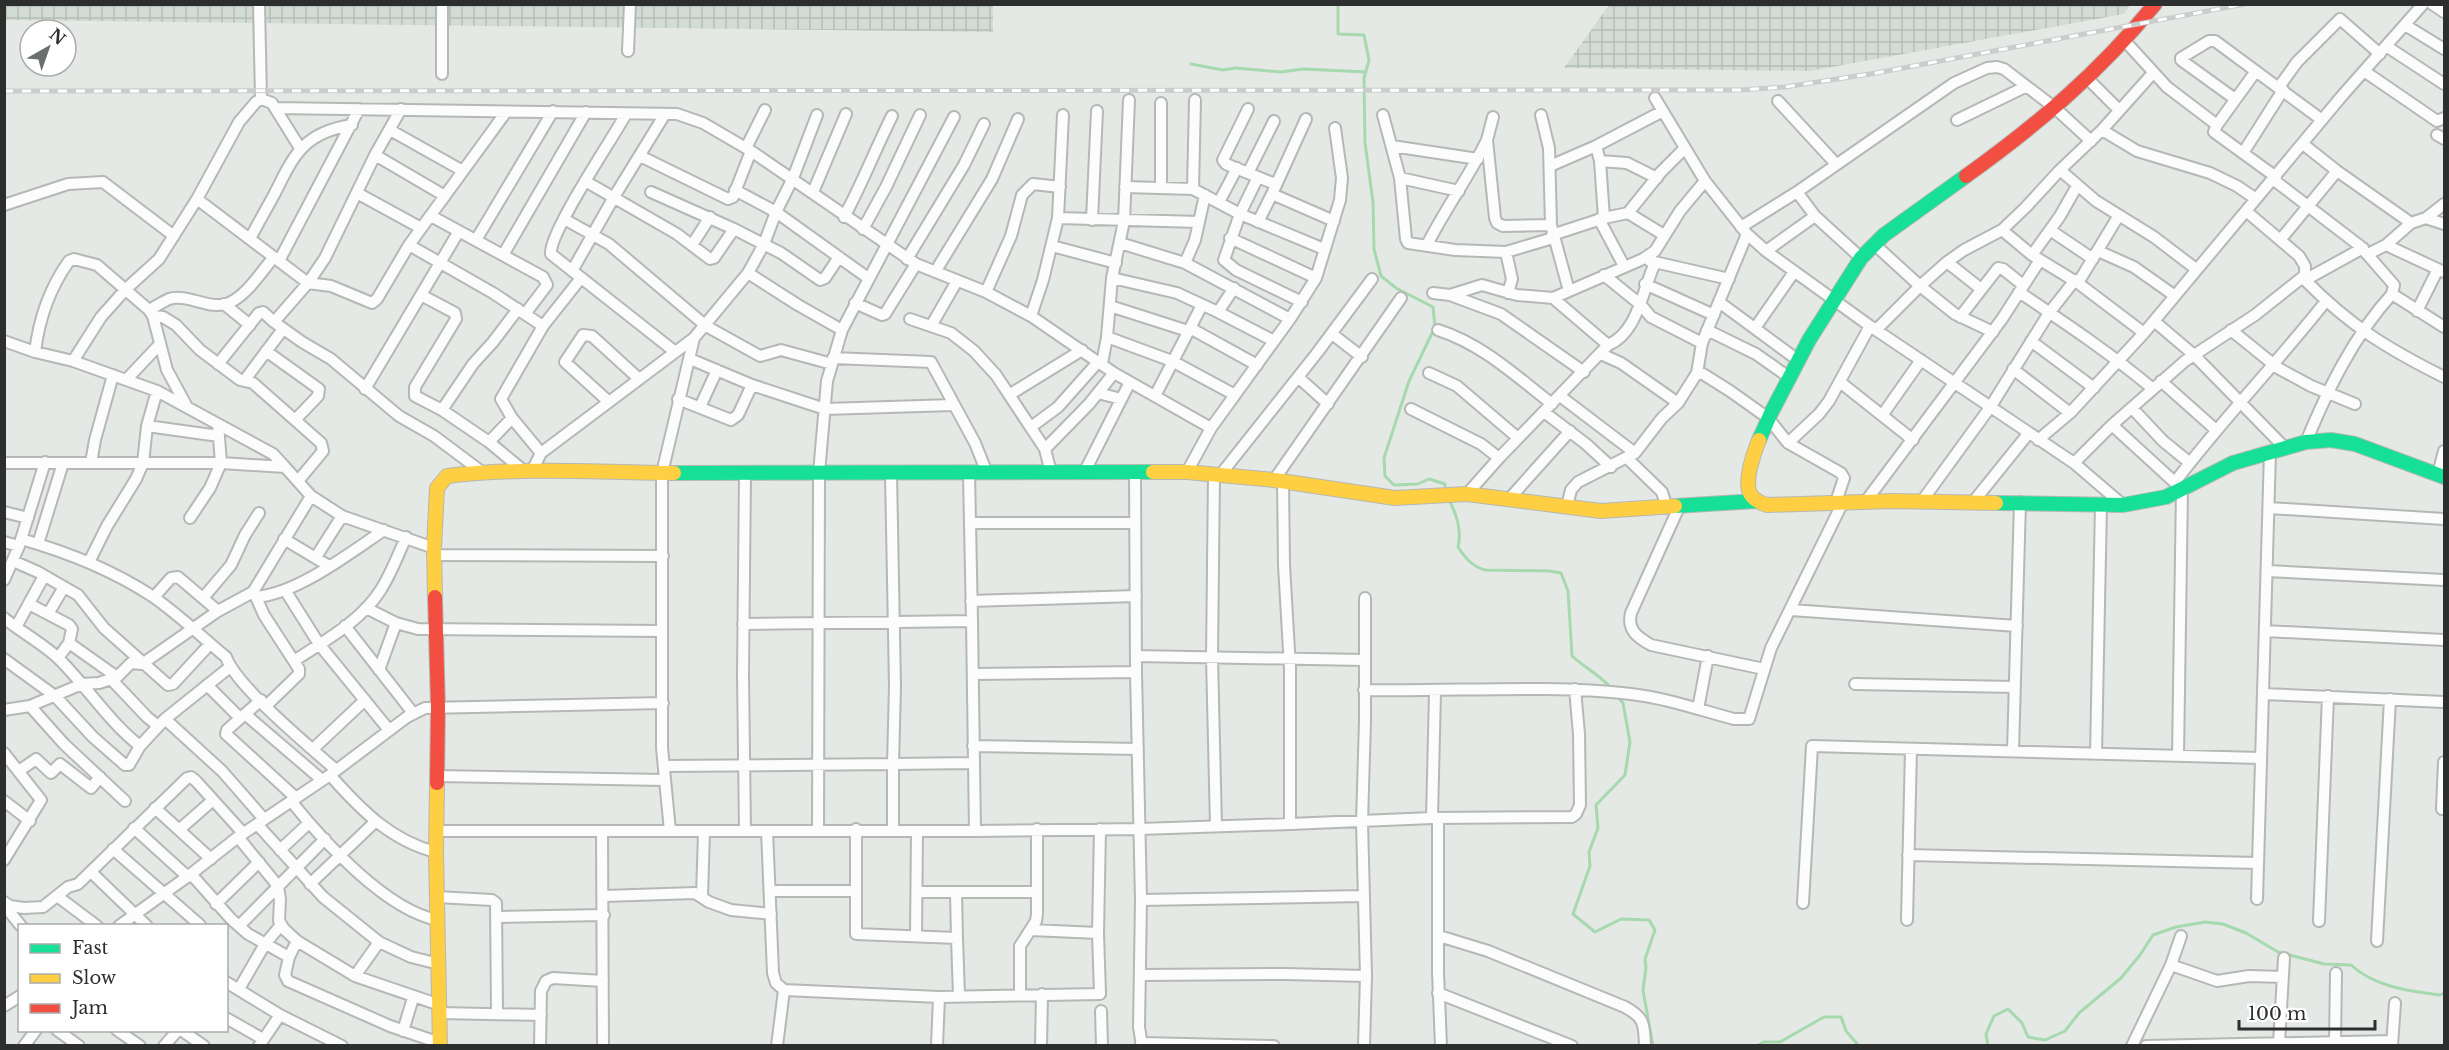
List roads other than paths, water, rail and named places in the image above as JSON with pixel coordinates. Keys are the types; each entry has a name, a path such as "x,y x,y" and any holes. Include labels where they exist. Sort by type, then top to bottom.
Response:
{"street":[{"path":"259,4 261,99"},
{"path":"442,4 442,74"},
{"path":"628,51 630,4"},
{"path":"1756,501 1749,492 1748,471 1768,418 1832,300 1861,258 1874,244 2055,108 2088,79 2125,41 2155,4"},
{"path":"2038,440 2070,413 2144,333 2322,120 2423,4"},
{"path":"2432,4 2445,12"},
{"path":"2243,153 2297,62 2340,19 2383,50 2445,84"},
{"path":"2405,25 2445,49"},
{"path":"2235,99 2181,58 2209,40 2213,41 2322,120"},
{"path":"2125,41 2167,87 2217,125"},
{"path":"1567,506 1571,490 1578,482 1631,456 1662,418 1678,403 1697,373 1702,343 1729,279 1744,231 1836,164 1954,83 1987,68 1997,67 2004,69 2055,108 2091,141"},
{"path":"2256,71 2217,125 2215,134 2243,153 2365,251 2394,285 2392,294 2364,333 2327,393 2306,442"},
{"path":"2364,71 2437,121 2445,118"},
{"path":"1788,442 1819,414 1873,328 1947,262 1964,250 2002,231 2102,130 2152,73"},
{"path":"2088,79 2119,110"},
{"path":"1957,120 2025,87"},
{"path":"1655,98 1705,181 1744,231 1766,251 1832,300 2074,463 2123,505"},
{"path":"73,361 101,317 126,289 159,258 197,199 239,122 256,102 261,99 268,101 275,108 300,148"},
{"path":"1031,427 1058,407 1100,363 1107,338 1112,278 1124,221 1129,100"},
{"path":"1193,189 1195,100"},
{"path":"1778,101 1836,164"},
{"path":"1161,103 1161,187"},
{"path":"275,108 677,114 703,123 749,149 912,262 986,292 1031,315 1114,373 1211,428"},
{"path":"224,304 242,294 277,259 352,124 358,109"},
{"path":"1248,109 1223,160 1226,164 1253,175 1273,189 1334,221"},
{"path":"244,381 266,351 279,325 333,244 375,155 401,110"},
{"path":"640,156 728,199 733,197 765,110"},
{"path":"476,240 553,111"},
{"path":"1092,220 1097,111"},
{"path":"1550,166 1596,146 1663,111"},
{"path":"197,199 308,283 331,286 372,303 377,299 409,245 506,112"},
{"path":"503,255 586,112"},
{"path":"626,114 564,219 550,248 551,254 675,351"},
{"path":"572,271 665,114"},
{"path":"813,192 846,114"},
{"path":"528,471 541,453 694,338 706,326 748,273 764,244 817,115"},
{"path":"863,229 920,115"},
{"path":"1031,315 1058,219 1063,115"},
{"path":"1383,115 1400,178 1406,239 1412,244 1455,250 1506,252 1552,233 1628,213 1685,148"},
{"path":"1541,115 1549,148 1552,233 1569,291"},
{"path":"844,217 864,182 875,151 892,116"},
{"path":"818,830 819,473 832,361 842,330 855,303 954,117"},
{"path":"1427,245 1441,217 1478,159 1487,140 1493,117"},
{"path":"1258,222 1306,118"},
{"path":"935,272 992,179 1018,119"},
{"path":"1274,121 1224,256 1228,264 1302,302"},
{"path":"250,238 285,169 300,148 328,132 352,124"},
{"path":"855,303 882,315 885,314 984,124"},
{"path":"1188,472 1211,428 1302,302 1316,278 1340,200 1342,178 1335,128"},
{"path":"390,130 464,171"},
{"path":"2102,130 2137,151 2210,173 2237,186 2256,199"},
{"path":"1487,140 1497,223 1552,233"},
{"path":"2303,144 2411,223"},
{"path":"1392,146 1478,159"},
{"path":"1596,146 1600,161 1601,219 1624,266"},
{"path":"375,155 446,196"},
{"path":"1600,161 1627,164 1657,178"},
{"path":"1219,202 1237,168"},
{"path":"2060,170 2096,201 2154,237 2196,269"},
{"path":"2281,239 2337,171"},
{"path":"1400,178 1459,190"},
{"path":"585,181 677,234 706,257 714,258 734,229"},
{"path":"1450,295 1476,285 1508,293 1552,298 1643,259 1655,251 1664,235 1705,181"},
{"path":"4,205 68,184 103,182 174,236"},
{"path":"986,292 1011,236 1022,195 1033,184 1060,187"},
{"path":"1866,501 1993,332 2021,289 2050,230 2077,186"},
{"path":"1125,187 1193,189 1240,214 1324,249"},
{"path":"735,190 776,212 868,278"},
{"path":"651,192 710,217 764,244 800,265 820,280 825,278 839,257"},
{"path":"1797,192 1815,216 1861,258"},
{"path":"357,193 421,228"},
{"path":"1185,262 1199,222 1205,195"},
{"path":"2074,463 2112,425 2193,355 2305,278 2365,251 2386,245 2411,223 2426,218 2445,204"},
{"path":"2246,211 2281,239 2303,262 2305,278 2326,301 2364,333 2445,377"},
{"path":"1628,213 1664,235"},
{"path":"1922,501 1991,406 2049,313 2096,255 2119,215"},
{"path":"431,216 503,255 546,281 547,285 472,364 442,410"},
{"path":"1766,251 1815,216"},
{"path":"692,245 710,217"},
{"path":"2426,218 2445,224"},
{"path":"564,219 609,244 706,326 760,356 781,350 832,361 931,362 942,379 952,405 975,443 987,473"},
{"path":"1058,219 1199,222"},
{"path":"2050,230 2096,255 2133,267 2175,296"},
{"path":"365,388 459,231"},
{"path":"2002,231 2144,333"},
{"path":"1230,238 1316,278"},
{"path":"1120,243 1185,262 1290,319"},
{"path":"1874,244 1920,286 1960,317 1993,332"},
{"path":"409,245 492,293 543,326"},
{"path":"2386,245 2441,270 2418,311"},
{"path":"1052,246 1116,263"},
{"path":"1506,252 1512,279 1508,293"},
{"path":"1643,259 1729,279"},
{"path":"35,352 38,327 45,308 69,261 97,265 151,313 164,317 176,325 200,350 218,364 244,381 253,383 323,447 323,451 298,481"},
{"path":"1947,262 1982,289"},
{"path":"1467,494 1608,345 1616,342 1633,320 1641,304 1645,284 1655,263"},
{"path":"1960,317 1998,268 2001,268 2049,313 2157,385 2216,430"},
{"path":"1755,328 1794,272"},
{"path":"748,273 842,330"},
{"path":"1604,275 1641,304 1652,317 1702,343"},
{"path":"541,453 512,418 501,399 543,326 581,278"},
{"path":"1112,278 1177,293 1274,341"},
{"path":"1216,826 1212,658 1217,474 1298,377 1372,279"},
{"path":"931,326 957,281"},
{"path":"1645,284 1714,315"},
{"path":"1218,312 1234,288"},
{"path":"1433,293 1450,295 1501,314 1584,372"},
{"path":"2392,294 2445,327"},
{"path":"421,295 456,315 456,319 413,392 420,400 442,410 528,471"},
{"path":"1290,824 1290,658 1278,481 1401,298"},
{"path":"1552,298 1608,345"},
{"path":"151,313 170,299 224,304 250,325"},
{"path":"2178,756 2178,486 2190,463 2216,430 2326,301"},
{"path":"1719,302 1799,360"},
{"path":"1155,396 1202,304"},
{"path":"1110,306 1189,329 1257,365"},
{"path":"218,364 261,312 331,359 407,422 463,455 482,472"},
{"path":"151,313 167,370 186,405"},
{"path":"910,319 951,333 974,351 996,375 1045,449 1051,473"},
{"path":"2154,321 2193,355 2285,448"},
{"path":"1438,330 1456,336 1484,351 1556,400 1631,456 1673,507"},
{"path":"1707,330 1756,354 1790,378"},
{"path":"2231,330 2273,365 2311,386 2355,404"},
{"path":"1332,334 1362,357"},
{"path":"609,402 565,362 583,335 592,336 638,378"},
{"path":"670,831 664,780 662,473 694,338"},
{"path":"1107,338 1172,361 1235,395"},
{"path":"4,341 113,375 157,391 186,405 218,431 273,454 311,496 342,516 406,537 434,551 663,556"},
{"path":"2031,341 2094,388"},
{"path":"126,380 160,344"},
{"path":"1009,395 1082,350"},
{"path":"266,351 319,389 318,396 295,420"},
{"path":"1601,354 1621,363 1678,403"},
{"path":"690,358 752,385 825,409 952,405"},
{"path":"1883,414 1921,360"},
{"path":"2013,369 2070,413"},
{"path":"700,407 717,370"},
{"path":"1045,449 1114,373"},
{"path":"1429,373 1457,386 1518,438"},
{"path":"1364,690 1435,692 1575,690 1632,694 1734,719 1749,719 1771,648 1791,610 1839,502 1844,476 1788,442 1768,418 1723,386 1697,373"},
{"path":"91,464 95,440 113,375"},
{"path":"1298,377 1328,404"},
{"path":"1084,473 1130,382"},
{"path":"1839,382 1883,414 1913,440"},
{"path":"678,399 731,420 735,418 752,385"},
{"path":"89,562 143,463 147,426 157,391"},
{"path":"1098,393 1121,399"},
{"path":"2132,408 2163,441 2190,463"},
{"path":"1412,409 1481,444 1499,458"},
{"path":"1544,412 1611,466"},
{"path":"489,442 512,418"},
{"path":"2112,425 2178,486"},
{"path":"147,426 218,431"},
{"path":"190,518 210,488 221,463 218,431"},
{"path":"1510,498 1570,431"},
{"path":"1974,501 2028,434"},
{"path":"297,941 289,957 285,975 288,981 403,1031 440,1044 436,852 438,707 434,551 437,488 447,476 482,472 528,471 745,474 1188,472 1278,481 1395,498 1467,494 1601,511 1756,501 1767,505 1866,501 1974,501 2123,505 2166,497 2178,486 2233,463 2306,442 2331,440 2355,444 2441,476 2445,451"},
{"path":"2257,899 2270,452"},
{"path":"4,580 20,542 45,462"},
{"path":"4,463 221,463 285,467"},
{"path":"38,544 63,463"},
{"path":"1135,472 1142,975 1139,1020 1142,1044 1274,1046"},
{"path":"891,473 892,623 895,686 893,830"},
{"path":"969,473 975,831"},
{"path":"745,474 743,624 746,831"},
{"path":"255,594 284,539 311,496"},
{"path":"2013,751 2020,502"},
{"path":"2097,754 2101,504"},
{"path":"1673,507 1629,622 1631,629 1639,638 1651,645 1764,669"},
{"path":"2269,508 2445,519"},
{"path":"4,512 28,518"},
{"path":"203,598 231,564 259,513"},
{"path":"316,557 342,516"},
{"path":"970,523 1135,523"},
{"path":"4,710 30,706 82,684 99,683 114,678 130,663 142,664 194,630 218,611 255,594 269,596 285,590 329,566 384,530"},
{"path":"294,661 345,626 366,608 380,592 406,537"},
{"path":"284,539 329,566"},
{"path":"4,542 38,544 89,562 154,597 226,657 230,667 263,703 313,749 329,775"},
{"path":"13,561 64,587 85,602 104,628 168,686 210,644"},
{"path":"2267,571 2445,580"},
{"path":"16,627 44,576"},
{"path":"154,597 171,578 178,577 218,611"},
{"path":"48,614 64,587"},
{"path":"285,590 319,644 389,730"},
{"path":"255,594 264,615 299,669 299,674 263,703 242,716 226,730 226,734 293,799 309,823 394,902 418,915 438,920"},
{"path":"971,601 1136,596"},
{"path":"1364,1046 1366,976 1362,822 1365,597"},
{"path":"29,603 69,625 72,635 58,658"},
{"path":"366,608 396,623 418,629 662,631"},
{"path":"1791,610 2016,627"},
{"path":"4,618 58,658 111,720 140,746"},
{"path":"743,624 972,621"},
{"path":"380,670 396,623"},
{"path":"345,626 414,713"},
{"path":"2265,631 2445,640"},
{"path":"69,642 114,678 147,717 162,722 222,771 261,821 280,850 323,897 380,942 411,957 439,964"},
{"path":"1136,656 1364,660"},
{"path":"1698,709 1708,656"},
{"path":"4,659 55,696 93,737 125,765 129,765 140,746 162,722 230,667"},
{"path":"973,674 1136,672"},
{"path":"1855,684 2015,687"},
{"path":"207,685 242,716 329,775 376,822 418,848 436,852"},
{"path":"436,831 1140,829 1435,818 1572,817 1580,805 1579,734 1575,690"},
{"path":"1435,692 1435,818 1441,1046"},
{"path":"2263,693 2445,702"},
{"path":"2319,921 2328,696"},
{"path":"2377,941 2390,699"},
{"path":"313,749 365,700"},
{"path":"122,924 165,894 240,835 329,775 389,730 425,708 663,703"},
{"path":"30,706 64,744 125,801"},
{"path":"973,746 1138,749"},
{"path":"1803,903 1812,746 2261,758"},
{"path":"1907,920 1911,749"},
{"path":"4,753 41,800 4,860"},
{"path":"19,771 36,759 51,773 60,764 91,788 100,777"},
{"path":"664,766 973,763"},
{"path":"2442,809 2444,763"},
{"path":"436,776 664,780"},
{"path":"4,903 10,906 43,907 68,888 78,884 134,828 190,777 213,800 278,886 281,925 297,941 356,976 440,1009 541,1015"},
{"path":"180,829 213,800"},
{"path":"4,801 30,821"},
{"path":"155,808 211,858"},
{"path":"310,884 376,822"},
{"path":"280,850 309,823"},
{"path":"134,828 189,875 239,926 289,957"},
{"path":"1020,995 1020,946 1036,921 1037,829"},
{"path":"767,831 773,973 776,983 784,990 939,997 1100,994 1098,933 1100,829"},
{"path":"856,830 856,934 957,938"},
{"path":"602,831 603,1046"},
{"path":"916,936 917,831"},
{"path":"702,897 704,832"},
{"path":"4,837 15,844"},
{"path":"239,926 326,839"},
{"path":"113,849 199,924"},
{"path":"1908,855 2258,863"},
{"path":"216,904 259,862"},
{"path":"91,872 145,924"},
{"path":"770,891 856,891"},
{"path":"603,896 695,892 709,902 731,910 771,914"},
{"path":"917,892 1038,892"},
{"path":"956,892 959,996"},
{"path":"57,896 94,924"},
{"path":"1141,900 1363,896"},
{"path":"437,897 492,900 498,908 497,1014"},
{"path":"4,903 20,924"},
{"path":"498,917 604,915"},
{"path":"239,989 265,944 281,925"},
{"path":"1031,930 1098,933"},
{"path":"1439,936 1488,951 1625,1006 1638,1014 1644,1023 1645,1046"},
{"path":"2132,1046 2171,965 2181,936"},
{"path":"356,976 380,942"},
{"path":"2279,1043 2284,958"},
{"path":"2171,965 2217,981 2249,976 2283,977"},
{"path":"2335,1042 2336,973"},
{"path":"1142,975 1366,976"},
{"path":"540,1046 541,991 546,981 554,978 603,981"},
{"path":"228,983 280,1015 342,1046"},
{"path":"777,1046 784,990"},
{"path":"1438,993 1572,1046"},
{"path":"1041,1046 1042,994"},
{"path":"4,1006 18,997"},
{"path":"937,1046 939,997"},
{"path":"403,1031 413,998"},
{"path":"2146,1046 2392,1043 2395,1003"},
{"path":"1101,1011 1102,1046"},
{"path":"228,1019 261,1042 280,1015"},
{"path":"24,1046 34,1032"},
{"path":"60,1032 79,1046"},
{"path":"120,1032 140,1046"},
{"path":"164,1046 178,1032"},
{"path":"183,1032 203,1045"}],"waterway":[{"path":"1338,4 1338,34 1364,35 1369,60 1364,78 1365,143 1373,202 1374,249 1381,276 1396,288 1433,307 1435,327 1409,381 1384,458 1385,476 1394,485 1418,484 1429,479 1445,484 1445,486"},
{"path":"1191,64 1223,70 1236,68 1281,72 1303,69 1366,72"},
{"path":"1449,500 1458,523 1458,547 1473,564 1485,570 1561,573 1568,591 1572,656 1611,688"},
{"path":"1617,696 1623,703 1630,742 1625,775 1596,805 1598,828 1589,852 1590,866 1573,914 1595,932 1621,919 1649,920 1655,930 1645,959 1643,990 1653,1046"},
{"path":"1988,1046 1986,1034 1994,1016 2008,1009 2022,1023 2028,1037 2045,1040 2065,1031 2079,1013 2121,978 2153,935 2176,927 2205,922 2223,924 2246,933 2278,952 2324,964 2351,965 2371,978 2393,987 2440,995 2444,993"},
{"path":"1756,1046 1764,1042 1780,1042 1824,1017 1841,1017 1846,1031 1859,1046"}],"railway":[{"path":"4,91 1740,90 1785,87 1876,73 2245,4"}]}
